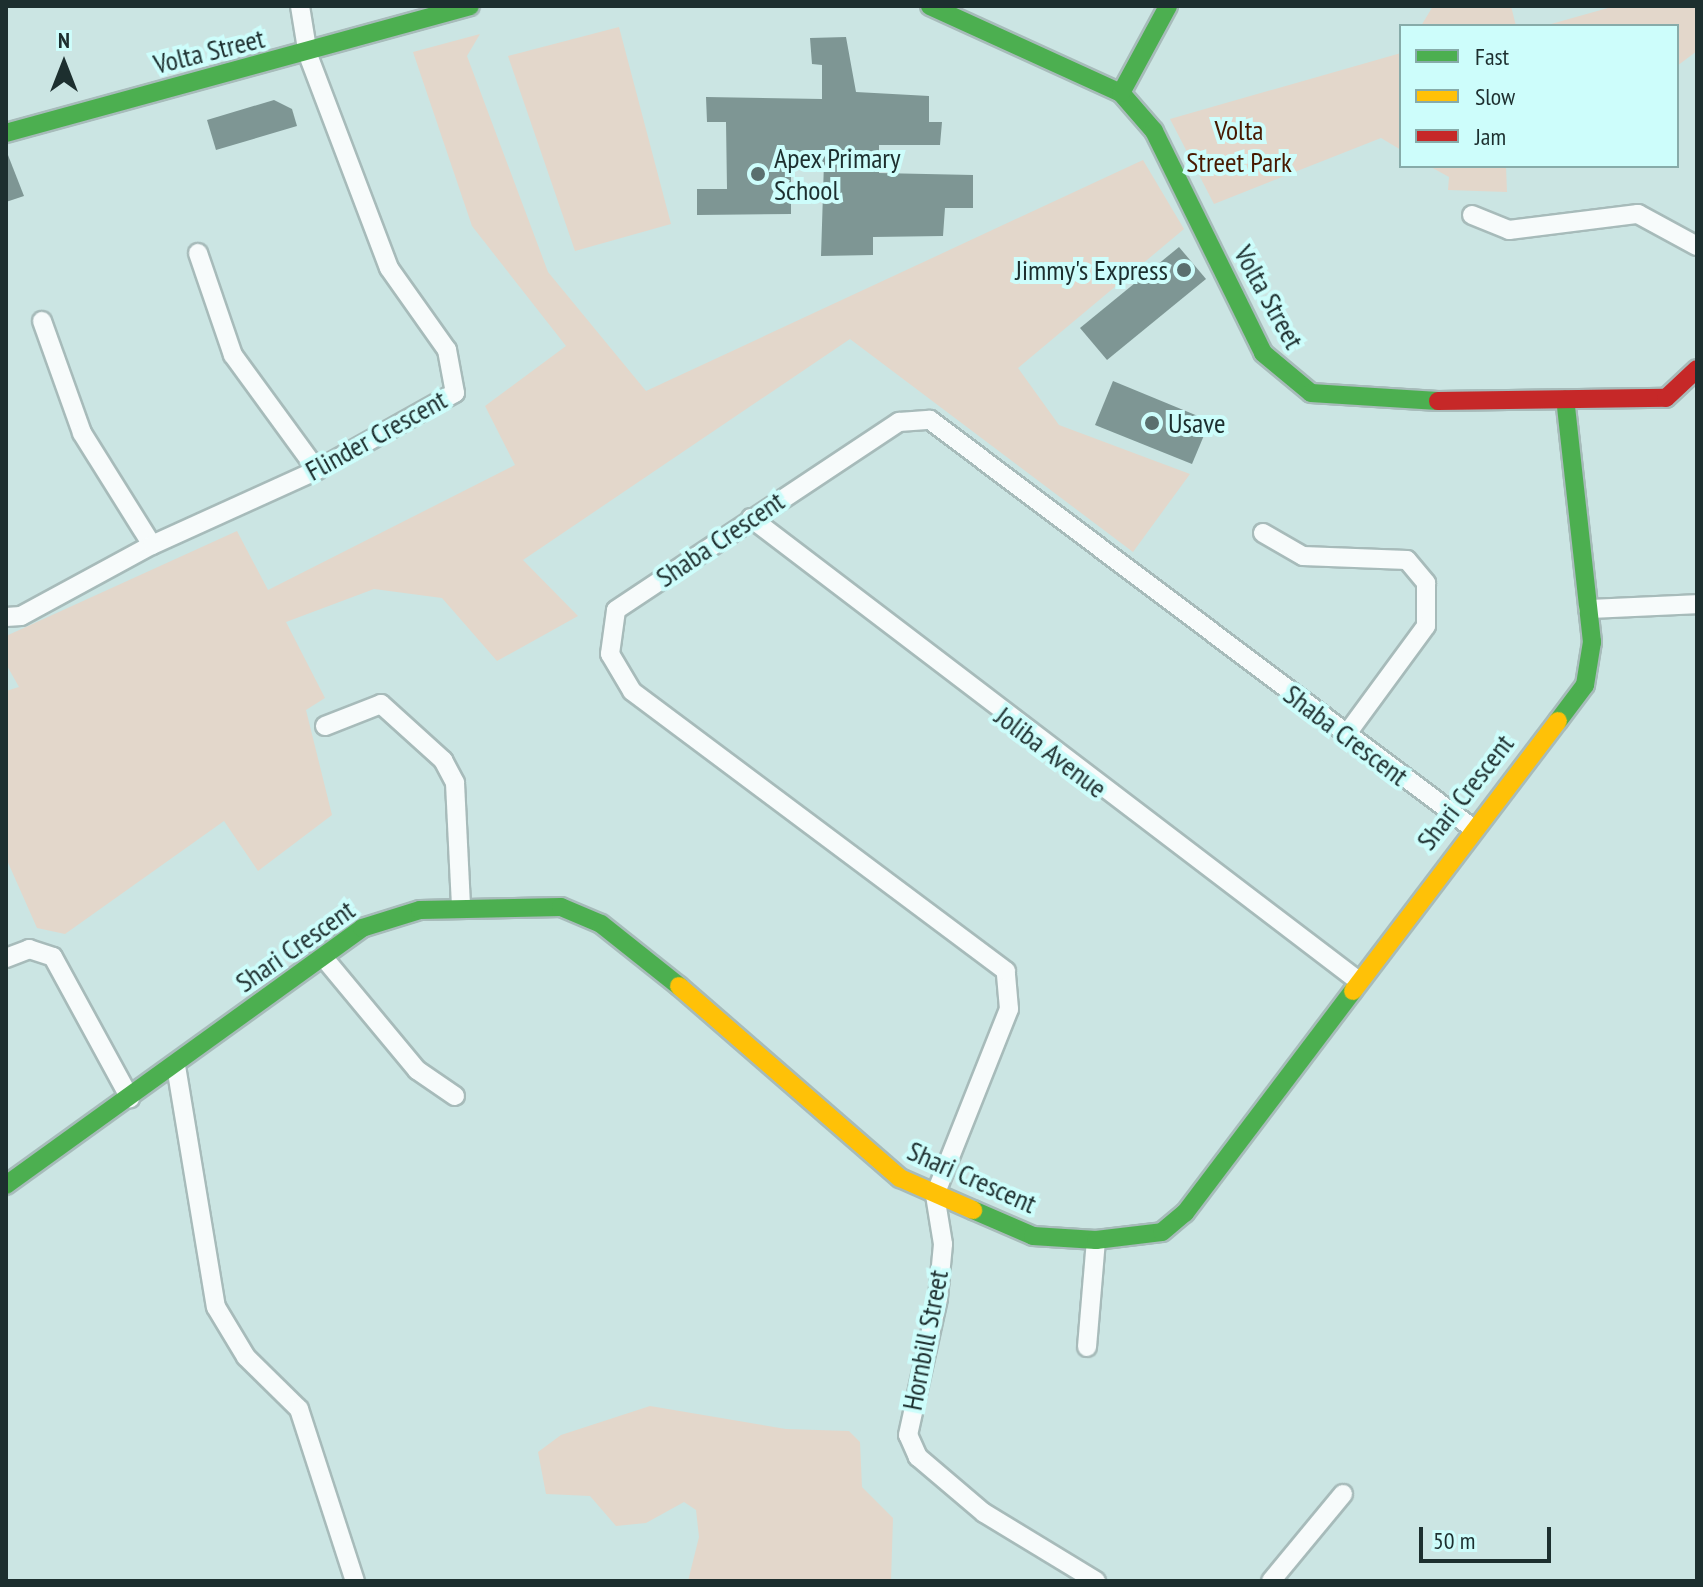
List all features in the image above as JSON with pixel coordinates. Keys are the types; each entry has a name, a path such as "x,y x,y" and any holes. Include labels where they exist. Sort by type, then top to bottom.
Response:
{"street":[{"name":"Flinder Crescent","path":"6,617 21,616 152,545 317,470 450,400 457,380 447,350 389,268 308,55 300,6"},
{"name":"Volta Street","path":"6,133 308,55 470,6"},
{"name":"Volta Street","path":"930,6 1121,93 1154,131 1263,353 1294,384 1340,397 1666,398 1697,369"},
{"path":"1121,93 1168,6"},
{"path":"1472,215 1509,230 1638,214 1697,246"},
{"path":"198,253 233,355 317,470"},
{"path":"42,321 82,433 152,545"},
{"name":"Shari Crescent","path":"6,1185 324,958 388,917 461,907 561,907 601,924 870,1159 935,1195 1033,1236 1096,1240 1149,1236 1185,1213 1471,827 1585,685 1588,609 1565,399"},
{"name":"Shaba Crescent","path":"935,1195 1009,1009 1006,971 632,691 610,654 616,610 899,422 930,420 1471,827"},
{"name":"Joliba Avenue","path":"751,518 1356,979"},
{"path":"1263,533 1303,556 1407,560 1426,583 1426,626 1346,735"},
{"path":"1588,609 1697,604"},
{"path":"325,726 357,709 386,706 443,760 455,783 461,907"},
{"path":"6,958 29,949 53,957 130,1098"},
{"path":"324,958 417,1070 455,1096"},
{"path":"176,1066 216,1307 246,1357 299,1409 355,1581"},
{"name":"Hornbill Street","path":"935,1195 943,1244 938,1298 908,1435 918,1457 984,1513 1096,1581"},
{"path":"1087,1347 1096,1240"},
{"path":"1271,1581 1343,1494"}],"green space":[{"path":"1433,6 1511,6 1516,24 1422,24"},
{"path":"1615,6 1697,6 1697,51 1679,64 1679,24 1551,24"},
{"path":"619,27 671,224 575,251 508,56"},
{"path":"480,34 467,56 548,272 646,391 1143,160 1184,229 1018,368 1059,425 1190,474 1133,552 850,339 523,560 578,616 497,661 442,598 374,589 286,622 325,698 306,710 332,815 258,871 224,821 65,934 37,928 6,858 6,691 19,687 6,664 6,636 237,531 268,590 515,465 485,406 566,346 472,226 413,52"},
{"name":"Volta Street Park","path":"1399,54 1399,149 1381,138 1214,204 1170,119"},
{"path":"1433,168 1506,168 1507,192 1448,190 1449,177"},
{"path":"650,1406 786,1429 849,1431 860,1442 862,1487 893,1518 891,1581 688,1581 699,1537 696,1510 684,1502 646,1523 616,1526 590,1496 546,1494 538,1452 561,1435"}],"building":[{"path":"846,37 856,92 929,96 929,122 942,122 940,145 879,145 879,173 973,175 973,208 945,208 943,236 873,237 873,255 821,256 824,162 791,162 791,214 697,215 697,189 727,189 726,122 707,122 706,97 822,99 822,65 812,64 810,38"},
{"path":"274,100 292,109 297,126 216,150 207,120"},
{"path":"6,150 24,196 6,202"},
{"path":"1179,247 1206,279 1107,360 1080,328"},
{"name":"Usave","path":"1113,381 1210,421 1192,464 1095,425"}],"traffic: fast":[{"path":"6,133 470,6"},
{"path":"930,6 1121,93 1154,131 1263,353 1311,393 1438,401"},
{"path":"1121,93 1168,6"},
{"path":"1558,721 1585,685 1592,642 1565,399"},
{"path":"6,1185 362,928 420,910 561,907 601,924 679,986"},
{"path":"973,1210 1033,1236 1096,1240 1162,1232 1185,1213 1353,991"}],"traffic: slow":[{"path":"1353,991 1558,721"},
{"path":"679,986 900,1178 973,1210"}],"traffic: jam":[{"path":"1438,401 1666,398 1697,369"}],"place":[{"name":"Apex Primary School","path":"758,174"},
{"name":"Jimmy's Express","path":"1184,270"},
{"name":"Usave","path":"1152,423"}]}
